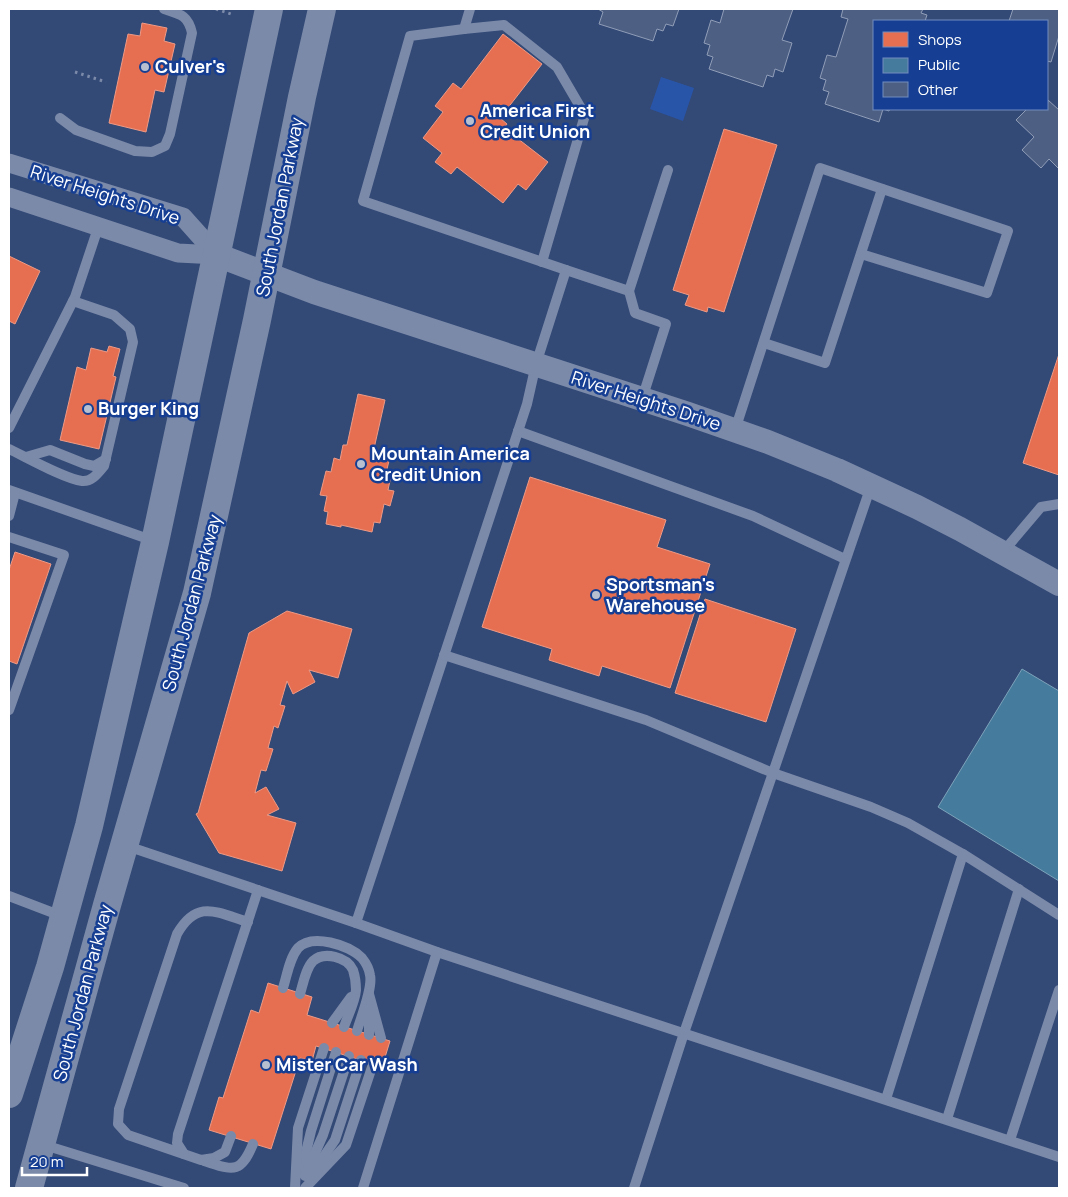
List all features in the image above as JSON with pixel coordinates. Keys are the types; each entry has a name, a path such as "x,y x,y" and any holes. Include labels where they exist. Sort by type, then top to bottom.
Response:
{"main road":[{"name":"South Jordan Parkway","path":"9,1094 65,918 96,799 155,542 269,9"},
{"name":"South Jordan Parkway","path":"29,1188 124,845 197,593 322,9"}],"street":[{"name":"River Heights Drive","path":"9,163 183,217 217,255"},
{"name":"River Heights Drive","path":"9,198 178,253 217,255 314,292 735,430 802,455 917,507 1059,584"}],"lane":[{"path":"60,118 76,130 134,151 152,152 165,146 170,134 192,33 190,22 181,15 164,9"},
{"path":"464,28 470,9"},
{"path":"542,262 584,115 558,67 504,25 464,28 410,36 363,201 542,262 629,291"},
{"path":"735,430 820,168 1008,231 987,294 861,254"},
{"path":"642,399 666,324 635,313 629,291 668,170"},
{"path":"764,343 826,363 882,189"},
{"path":"9,428 73,302 98,228"},
{"path":"356,923 527,404 536,364 566,270"},
{"path":"9,449 63,475 83,481 95,478 104,466 134,342 130,329 114,315 73,302"},
{"path":"518,431 753,516 845,559"},
{"path":"26,457 50,450 94,466 106,459"},
{"path":"634,1188 684,1033 871,486"},
{"path":"9,516 12,492 155,542"},
{"path":"1003,552 1041,506 1059,504"},
{"path":"9,537 64,555 9,710"},
{"path":"444,656 646,720 773,773 871,807 908,823 963,854 1059,915"},
{"path":"124,845 437,952 1059,1157"},
{"path":"886,1099 963,854"},
{"path":"947,1119 1019,889"},
{"path":"184,1154 178,1143 178,1134 258,890"},
{"path":"9,896 65,918"},
{"path":"248,922 219,912 206,911 195,913 184,921 177,934 119,1109 118,1124 128,1135 229,1168 238,1168 246,1160 253,1144"},
{"path":"282,988 298,948 306,942 316,940 352,950 367,964 371,977 357,1031"},
{"path":"363,1188 437,952"},
{"path":"300,994 313,961 320,957 330,956 346,962 353,970 356,990 344,1027"},
{"path":"332,1023 356,990"},
{"path":"1010,1140 1059,990"},
{"path":"368,993 370,1035"},
{"path":"368,993 381,1038"},
{"path":"299,1188 298,1128 324,1048"},
{"path":"299,1188 311,1131 336,1052"},
{"path":"299,1188 323,1135 349,1056"},
{"path":"299,1188 335,1140 361,1060"},
{"path":"299,1188 346,1145 373,1064"},
{"path":"202,1160 214,1158 225,1152 230,1136"},
{"path":"41,1144 184,1188"}],"path":[{"path":"216,9 231,14"},
{"path":"75,72 106,82"}],"shaded area":[{"path":"661,77 694,88 683,121 650,109"}],"building: Shops":[{"name":"Culver's","path":"142,23 167,28 164,41 175,44 164,92 155,90 146,132 109,123 128,34 140,36"},
{"name":"America First Credit Union","path":"503,34 542,64 500,118 507,124 504,128 548,162 526,190 518,184 503,203 457,167 451,174 435,162 442,153 423,138 443,112 435,106 453,83 461,89"},
{"path":"724,129 777,145 724,312 708,307 707,312 685,305 689,295 673,290"},
{"path":"9,256 40,271 15,324 9,321"},
{"name":"Burger King","path":"109,346 120,349 113,376 116,377 99,449 60,440 77,367 86,370 91,348 107,352"},
{"path":"1059,354 1059,475 1023,463"},
{"name":"Mountain America Credit Union","path":"358,394 385,400 373,453 390,457 387,469 392,471 388,490 394,491 390,506 384,504 380,523 374,522 372,532 341,525 341,527 326,524 328,512 324,511 327,496 320,495 326,471 331,472 334,458 340,460 343,445 347,445"},
{"name":"Sportsman's Warehouse","path":"530,477 666,520 657,547 710,564 670,688 602,666 599,676 549,660 552,649 482,627"},
{"path":"15,552 51,564 17,664 9,661 9,570"},
{"path":"705,599 796,629 766,722 675,693"},
{"path":"287,611 352,629 338,678 309,670 315,682 293,694 287,681 280,705 285,706 278,728 274,726 268,748 273,749 266,771 261,770 255,793 266,787 279,809 267,815 296,823 282,871 219,853 196,814 198,813 249,633"},
{"name":"Mister Car Wash","path":"268,983 312,997 307,1015 390,1041 382,1067 316,1046 312,1061 300,1058 271,1149 209,1130 219,1097 223,1098 251,1010 259,1013"}],"building: Public":[{"path":"1022,669 1059,691 1059,881 938,807"}],"building: Other":[{"path":"598,9 679,9 673,26 666,24 663,31 657,29 653,41 599,24 603,12"},
{"path":"724,9 793,9 782,40 792,43 783,72 775,69 773,77 767,75 763,87 709,69 713,57 707,55 710,45 704,43 711,20 720,23"},
{"path":"843,9 923,9 921,13 927,15 925,20 873,20 873,110 883,110 879,122 825,104 829,92 823,90 826,80 820,78 827,55 836,57 848,19 841,17"},
{"path":"1013,9 1059,9 1059,36 1051,62 1048,61 1048,20 1009,20"},
{"path":"1048,100 1059,110 1059,169 1049,159 1041,168 1022,150 1034,137 1016,120 1026,110 1048,110"}],"place":[{"name":"Culver's","path":"145,67"},
{"name":"America First Credit Union","path":"470,121"},
{"name":"Burger King","path":"88,409"},
{"name":"Mountain America Credit Union","path":"361,464"},
{"name":"Sportsman's Warehouse","path":"596,595"},
{"name":"Mister Car Wash","path":"266,1065"}]}
